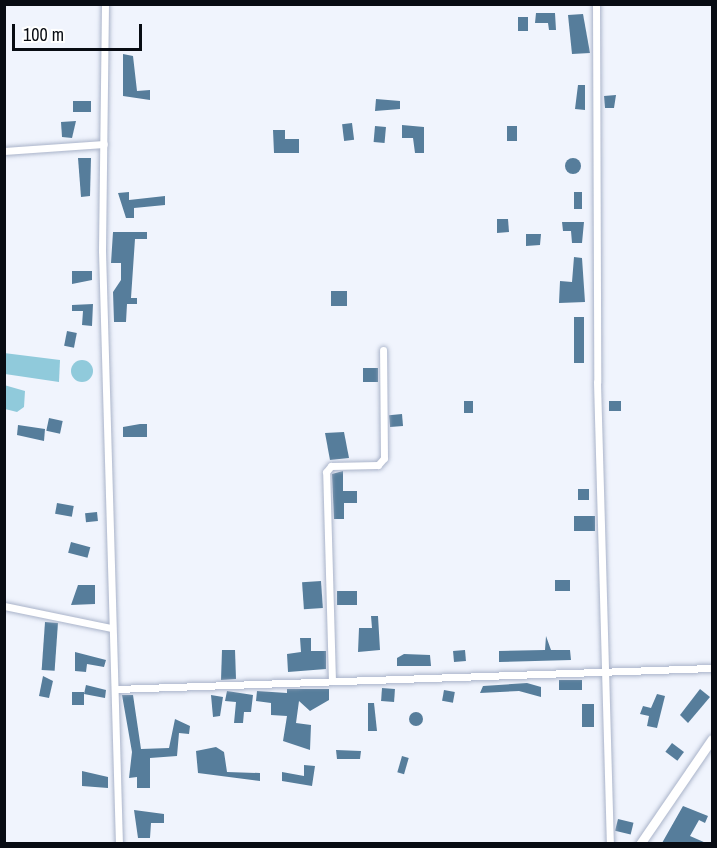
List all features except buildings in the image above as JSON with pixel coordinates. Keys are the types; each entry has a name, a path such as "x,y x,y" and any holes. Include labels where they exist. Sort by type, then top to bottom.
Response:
{"main road":[{"path":"640,843 712,739"}],"street":[{"path":"105,4 104,144 111,628 116,689 119,843"},
{"path":"596,4 604,670 610,843"},
{"path":"4,151 104,144"},
{"path":"332,681 326,472 331,466 378,465 384,458 383,350"},
{"path":"4,606 111,628"},
{"path":"116,689 604,670 712,668"}],"water":[{"path":"4,353 60,360 59,382 5,374"},
{"path":"82,360 90,363 93,371 90,379 82,382 74,379 71,371 74,363"},
{"path":"4,385 25,391 24,407 17,412 5,409"}]}
